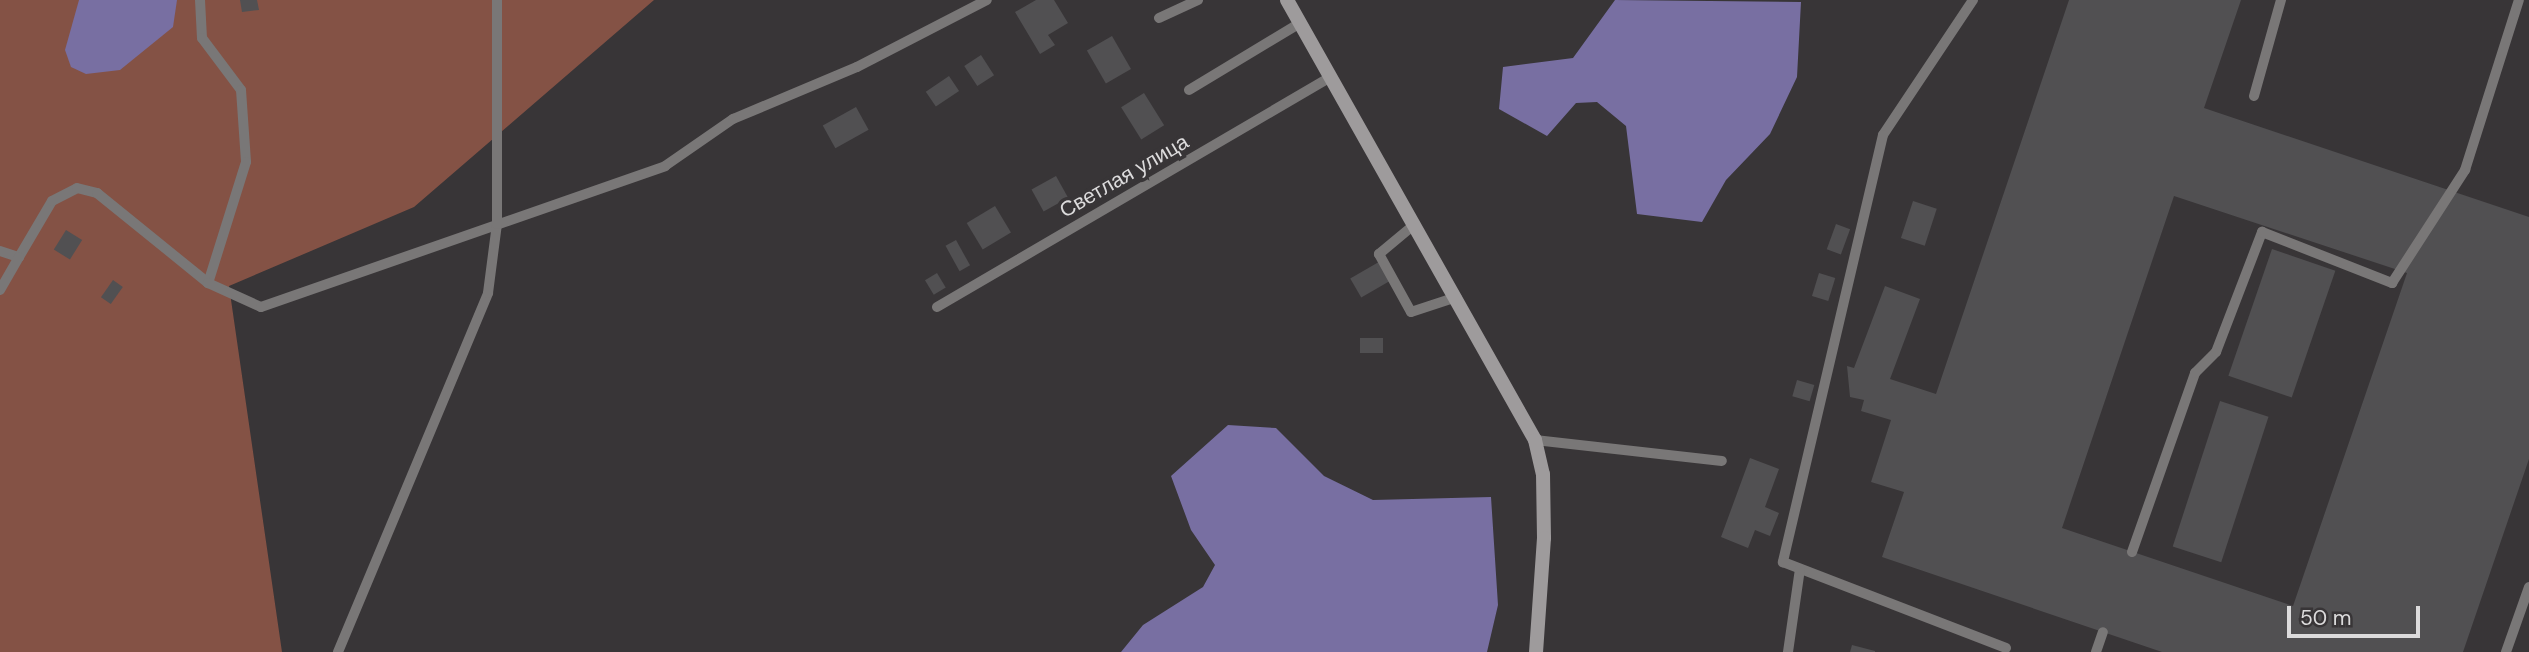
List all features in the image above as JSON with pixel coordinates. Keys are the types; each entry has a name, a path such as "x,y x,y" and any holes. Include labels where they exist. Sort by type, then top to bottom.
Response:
{"main road":[{"path":"1287,0 1457,297 1535,440 1543,474 1545,538 1536,652"}],"lane":[{"path":"200,0 202,38 241,90 246,162 208,283"},
{"path":"338,652 488,293 497,223 497,0"},
{"path":"0,290 52,201 77,188 97,194 208,283 261,307 664,166 733,119 857,67 987,0"},
{"path":"1159,18 1198,0"},
{"path":"1973,0 1883,135 1783,562 2005,650 2017,652"},
{"path":"2254,96 2281,0"},
{"path":"2132,552 2195,373 2216,352 2262,232 2392,283 2465,170 2519,0"},
{"path":"1189,90 1300,23"},
{"name":"Светлая улица","path":"937,307 1330,77"},
{"path":"1415,224 1379,254 1411,312 1457,297"},
{"path":"0,251 19,257"},
{"path":"1535,440 1722,461"},
{"path":"1788,652 1800,569"},
{"path":"2506,652 2529,587"},
{"path":"2096,652 2104,632"}],"shaded area":[{"path":"0,0 654,0 414,207 229,286 282,652 0,652"},
{"path":"79,0 177,0 173,27 120,70 86,74 71,67 65,50"},
{"path":"1615,0 1801,2 1797,77 1770,134 1726,180 1702,222 1637,214 1626,126 1597,102 1576,103 1547,136 1499,109 1503,67 1573,58"},
{"path":"1228,425 1276,428 1324,476 1373,500 1491,497 1498,605 1487,652 1121,652 1143,625 1203,587 1215,565 1191,530 1171,476"}],"building":[{"path":"240,0 257,0 259,10 242,12"},
{"path":"1036,0 1054,0 1068,23 1048,35 1055,45 1040,54 1015,12"},
{"path":"2069,0 2241,0 2204,108 2529,217 2529,459 2463,652 2162,652 1882,557 1904,492 1871,482 1891,420 1861,411 1864,400 1850,397 1847,366 1854,368 1885,286 1920,299 1890,379 1936,394","holes":["2174,196 2407,273 2293,606 2062,528"]},
{"path":"1112,36 1131,69 1106,83 1087,50"},
{"path":"981,55 994,75 977,86 964,66"},
{"path":"949,76 959,91 936,107 926,92"},
{"path":"1144,93 1164,125 1141,140 1121,107"},
{"path":"856,107 869,130 835,148 823,125"},
{"path":"1056,176 1068,198 1044,211 1032,190"},
{"path":"1913,201 1937,209 1925,246 1901,238"},
{"path":"995,206 1011,233 983,250 967,223"},
{"path":"1836,224 1850,229 1841,255 1827,249"},
{"path":"66,230 82,240 70,260 54,250"},
{"path":"956,240 970,265 960,271 946,246"},
{"path":"2272,249 2335,271 2292,398 2228,376"},
{"path":"1384,259 1395,278 1361,298 1350,278"},
{"path":"937,273 946,288 934,295 925,280"},
{"path":"1819,273 1835,278 1828,301 1812,296"},
{"path":"113,280 123,287 111,304 101,297"},
{"path":"1360,338 1383,338 1383,353 1360,353"},
{"path":"1797,380 1814,385 1810,401 1792,396"},
{"path":"2220,401 2269,417 2221,562 2173,547"},
{"path":"1750,458 1779,469 1765,507 1779,513 1770,536 1755,530 1748,548 1721,537"},
{"path":"1852,645 1875,651 1875,652 1850,652"}]}
